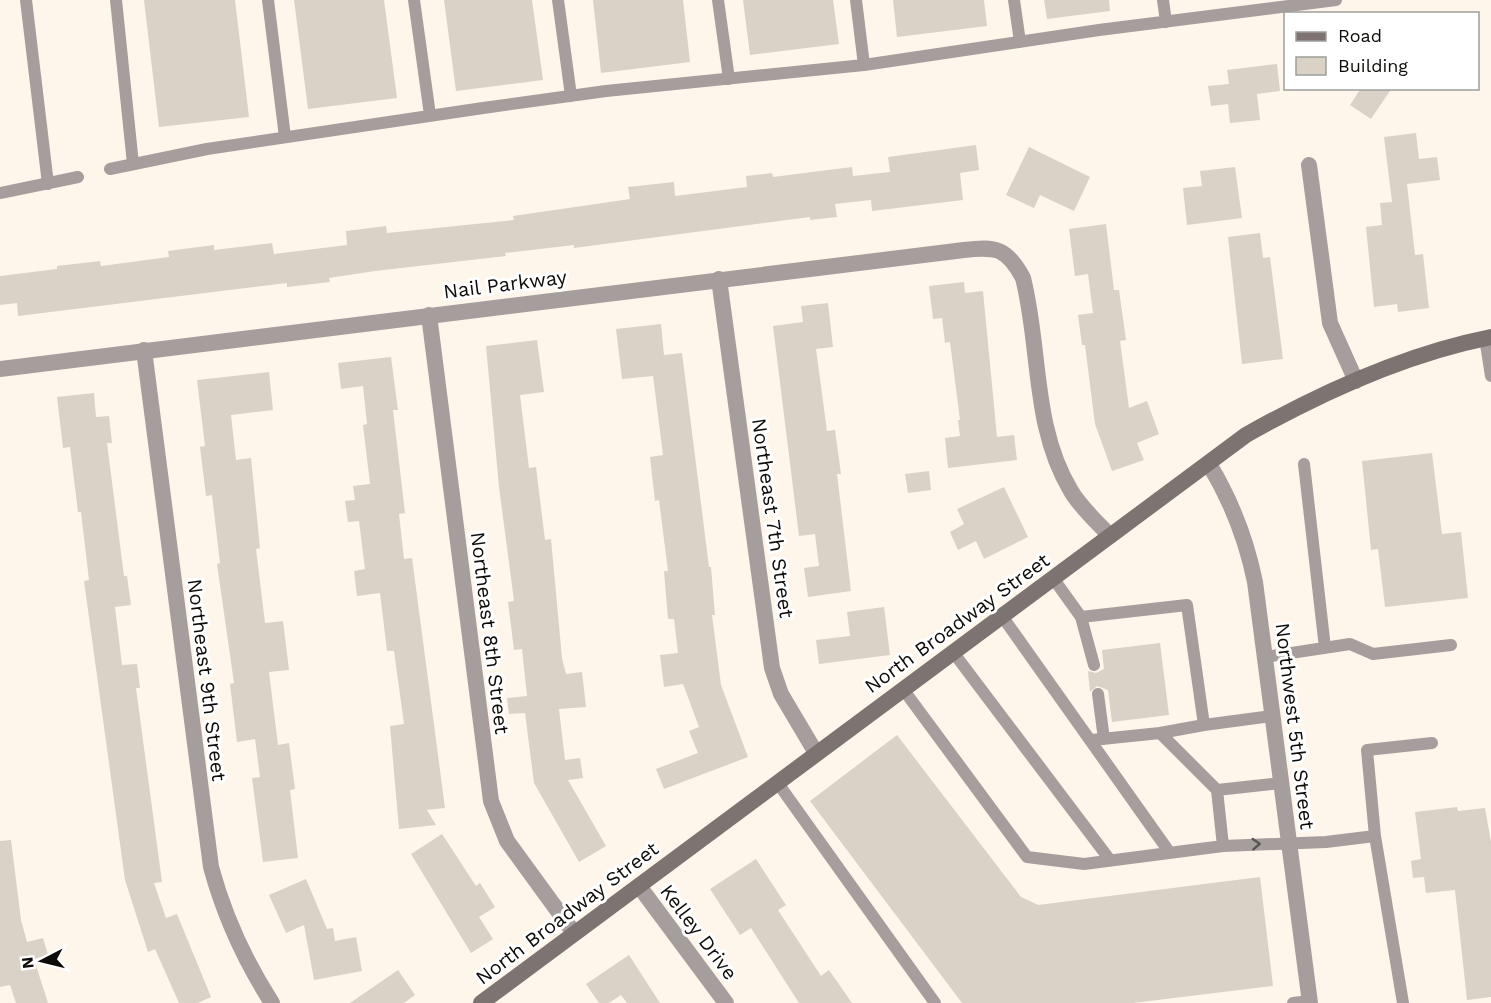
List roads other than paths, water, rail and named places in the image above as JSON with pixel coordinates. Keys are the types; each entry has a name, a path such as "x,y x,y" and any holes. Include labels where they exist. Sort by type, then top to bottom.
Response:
{"main road":[{"name":"North Broadway Street","path":"481,1003 1246,435 1285,413 1356,381 1441,350 1488,337"}],"street":[{"path":"1309,165 1330,323 1356,381"},
{"name":"Nail Parkway","path":"0,369 719,279 981,248 995,249 1012,259 1023,278 1043,417 1052,454 1071,492 1110,536"},
{"name":"Northeast 7th Street","path":"719,279 772,668 786,704 816,753"},
{"name":"Northeast 8th Street","path":"429,315 491,801 507,841 574,933"},
{"name":"Northeast 9th Street","path":"144,350 210,867 239,943 256,979 272,1003"},
{"name":"Northwest 5th Street","path":"1209,464 1228,497 1244,534 1255,582 1310,1002"},
{"name":"Kelley Drive","path":"639,886 726,1003"}],"lane":[{"path":"26,0 48,184"},
{"path":"116,0 133,164"},
{"path":"268,0 285,137"},
{"path":"414,0 430,115"},
{"path":"558,0 571,96"},
{"path":"718,0 729,79"},
{"path":"856,0 864,65"},
{"path":"1014,0 1020,42"},
{"path":"1163,0 1166,22"},
{"path":"110,169 285,137 430,115 571,96 864,65 1336,0"},
{"path":"0,193 78,177"},
{"path":"1488,337 1491,376"},
{"path":"1304,464 1325,648"},
{"path":"1053,578 1081,617 1095,665"},
{"path":"1081,617 1187,605 1204,725"},
{"path":"1002,616 1098,739 1170,853"},
{"path":"1265,657 1350,644 1373,654 1451,645"},
{"path":"953,652 1110,860"},
{"path":"903,689 1027,857 1084,864 1223,846 1326,842 1375,836"},
{"path":"1098,694 1098,739"},
{"path":"1098,739 1160,733 1272,716"},
{"path":"1160,733 1217,790 1223,846"},
{"path":"1403,1003 1375,836 1366,750 1432,743"},
{"path":"777,782 935,1003"},
{"path":"1217,790 1281,783"},
{"path":"1293,1003 1310,1002"}]}
